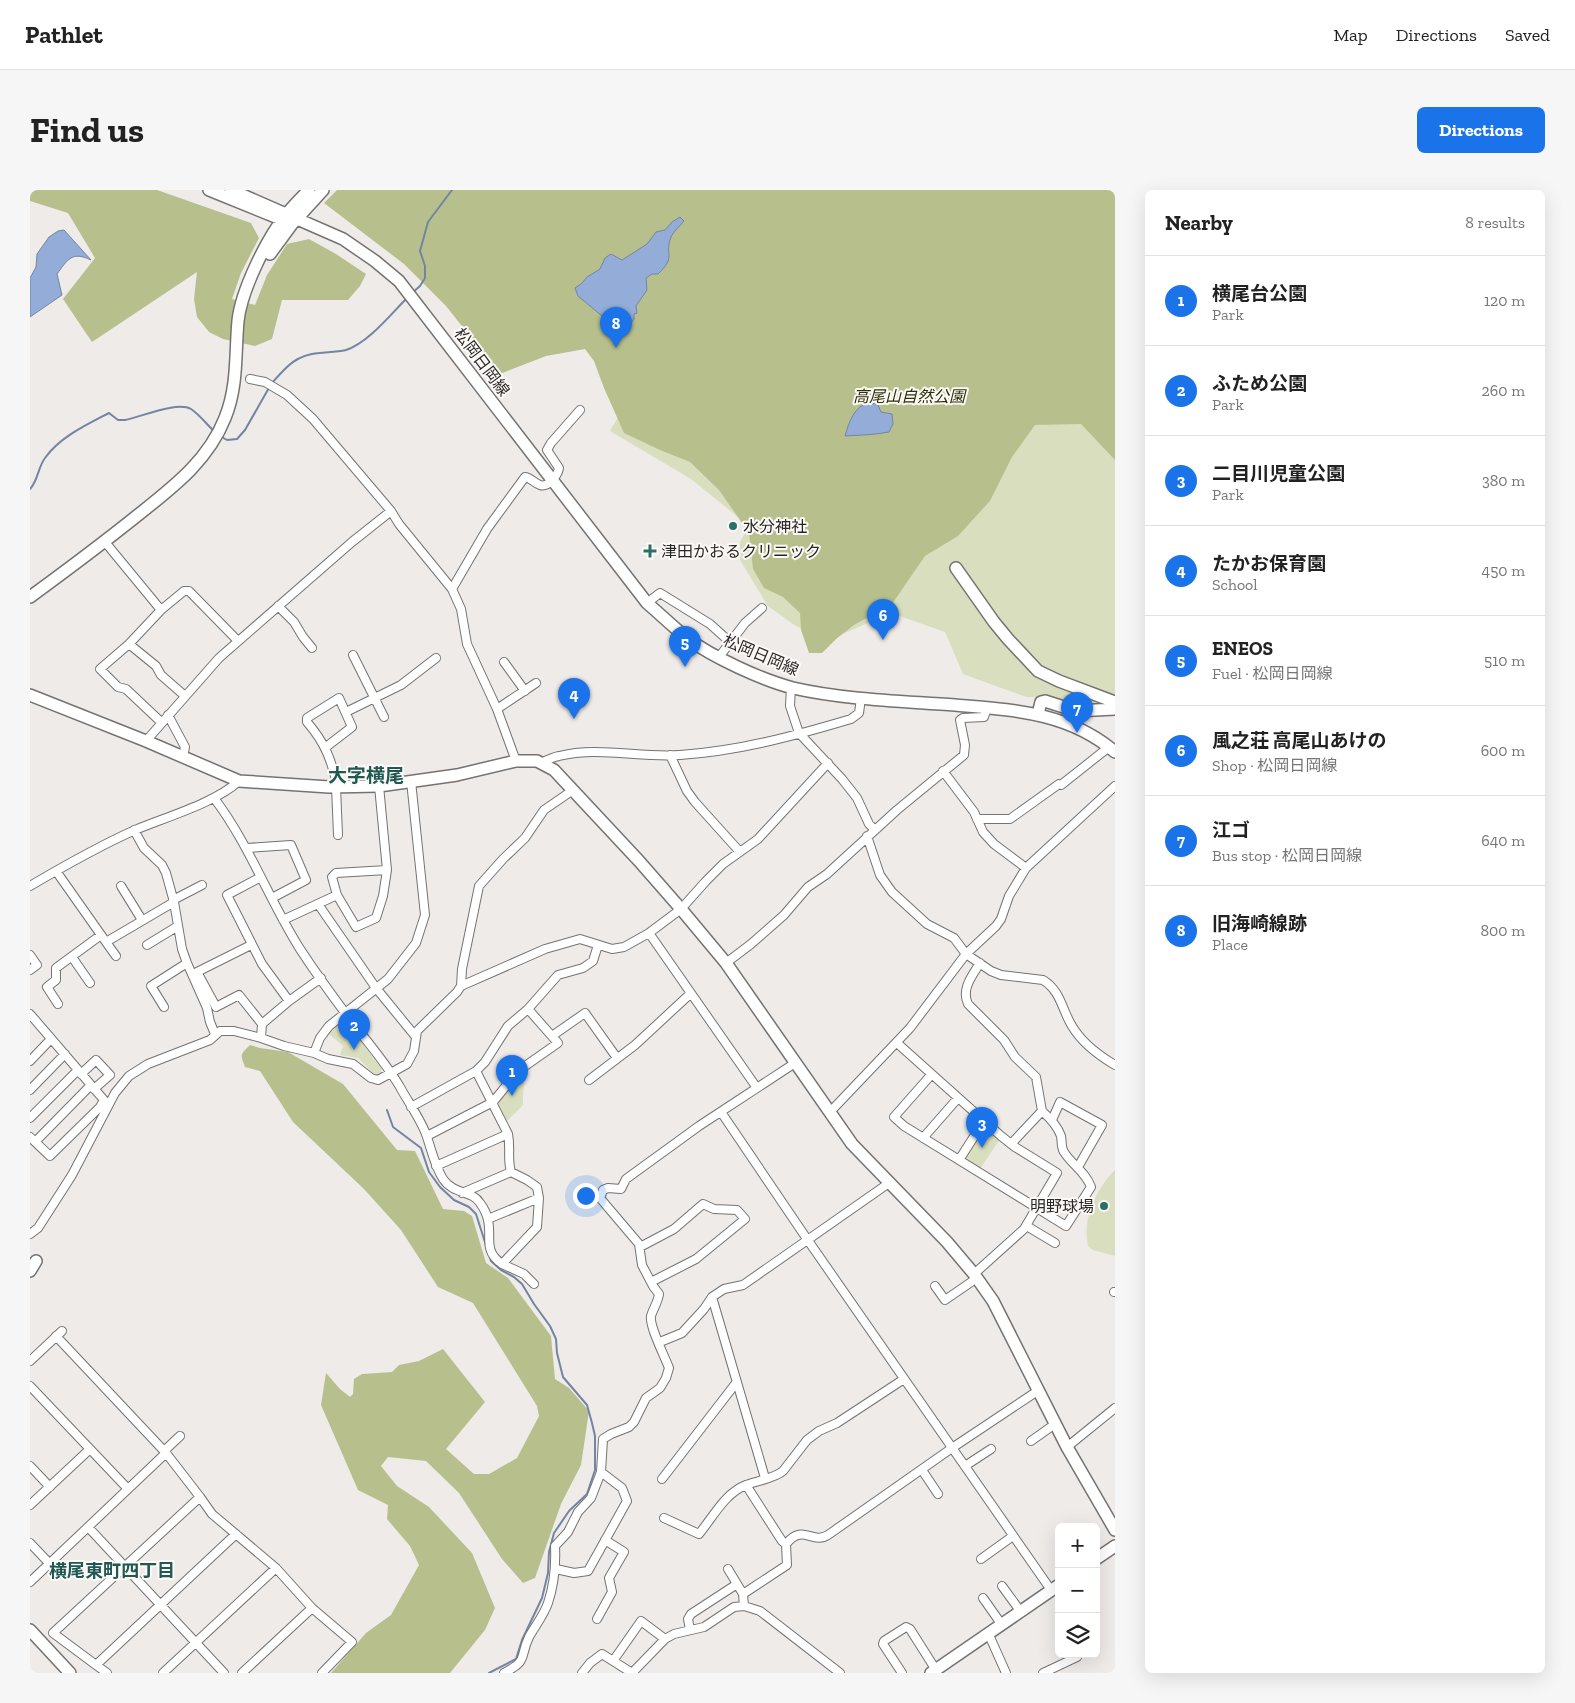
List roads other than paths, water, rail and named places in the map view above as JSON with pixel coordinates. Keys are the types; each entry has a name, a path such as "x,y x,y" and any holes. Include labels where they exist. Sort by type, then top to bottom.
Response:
{"street":[{"name":"松岡日岡線","path":"209,190 289,219"},
{"name":"松岡日岡線","path":"232,190 313,232 356,251 395,285 404,288 647,603 688,639 719,657 761,677 791,687 831,695 1016,710 1038,714 1079,729 1112,750"},
{"path":"30,597 105,542 192,469 214,441 225,418 236,378 238,320 254,272 309,190"},
{"path":"289,219 324,190"},
{"path":"250,379 265,382 287,395 313,419 391,511 399,524 452,589 461,610 467,644 497,709 516,761"},
{"path":"452,589 487,529 525,477 540,485 544,485 558,475 560,468 547,450 580,410"},
{"path":"146,741 218,658 352,542 391,511"},
{"path":"105,542 161,610"},
{"path":"956,568 1000,629 1038,670 1059,682 1115,702"},
{"path":"161,722 126,689 118,687 100,669 130,644 161,610 184,591 189,591 238,641"},
{"path":"647,603 660,592 710,624 730,642"},
{"path":"278,606 294,622 312,648"},
{"path":"719,657 745,623 762,608"},
{"path":"130,644 156,666 161,675 185,696"},
{"path":"353,655 384,717"},
{"path":"346,712 402,685 436,658"},
{"path":"504,662 526,691"},
{"path":"497,709 536,683"},
{"path":"791,687 790,706 799,733 828,763 857,798 869,824 875,830"},
{"path":"30,695 146,741 239,782 337,787 379,786 457,775 516,761 537,761 554,770 681,909 726,963 852,1144 947,1242 994,1301 1067,1447 1115,1530"},
{"path":"326,747 352,727 340,698 307,718 307,722 326,747 331,760 337,787 338,835"},
{"path":"541,763 559,756 578,753 604,752 670,755 748,747 853,718 859,713 861,698"},
{"path":"1038,714 1041,702 1045,701 1076,711 1115,709"},
{"path":"726,963 777,921 808,887 827,874 867,836 964,755 965,745 960,720 963,718 984,717 987,708"},
{"path":"168,715 184,747 183,757"},
{"path":"977,819 1010,819 1112,750"},
{"path":"670,755 687,791 740,852"},
{"path":"461,986 544,950 580,939 612,949 624,947 649,933 681,909 723,864 758,839 828,763"},
{"path":"943,772 974,812 983,832 994,844 1026,868"},
{"path":"314,1052 320,1038 329,1026 388,979 416,943 425,915 411,781"},
{"path":"30,886 134,830 214,798 239,782"},
{"path":"379,786 387,870 383,896 376,918 356,927 337,895 332,877 336,873 387,870"},
{"path":"830,1112 897,1043 922,1014 966,954 996,926 1026,868 1115,786"},
{"path":"30,1234 38,1228 72,1175 115,1093 128,1076 148,1064 210,1040 220,1031 234,1031 284,1046 314,1052 328,1060 354,1064 372,1078 378,1080 407,1064 414,1052 417,1031 461,986 462,969 480,886 503,859 525,838 544,810 573,790"},
{"path":"214,798 229,818 247,848 283,920 301,950 392,1073 427,1136 436,1166 445,1182 462,1193 474,1195 480,1202 488,1219 489,1246 494,1257 502,1264 524,1274 534,1284"},
{"path":"134,830 144,848 162,865 166,873 174,901 182,949 207,1008 215,1034"},
{"path":"867,836 880,875 892,892 927,924 954,938 966,954 996,973 1043,980 1048,983 1064,1005 1071,1025 1081,1039 1099,1056 1115,1065"},
{"path":"247,848 291,845 306,880 272,898"},
{"path":"56,871 116,956"},
{"path":"261,877 227,896 262,964 289,1001"},
{"path":"58,1004 47,987 56,980 56,968 72,957 142,920 202,885"},
{"path":"122,886 142,920"},
{"path":"283,920 337,895"},
{"path":"318,904 376,988 416,1037"},
{"path":"147,945 178,926"},
{"path":"649,933 756,1088"},
{"path":"251,945 197,972 216,1008 239,995 262,1024 261,1038"},
{"path":"411,1107 476,1071 486,1062 508,1026 528,1010 558,975 583,968 593,961 598,945"},
{"path":"30,955 37,965 30,970"},
{"path":"72,957 90,983"},
{"path":"164,1007 151,986 187,963"},
{"path":"931,1075 894,1118 923,1138 1066,1226 1091,1187 1088,1177 1064,1152 1061,1137 1052,1120 1042,1110 1036,1077 1015,1058 1004,1040 976,1013 965,997 966,990 980,963"},
{"path":"262,1024 289,1001 321,978"},
{"path":"589,1080 634,1044 690,994"},
{"path":"427,1136 493,1102 518,1071 558,1043 528,1010"},
{"path":"552,1036 585,1013 617,1058"},
{"path":"30,1014 79,1072 93,1087 104,1100 100,1107 50,1156 32,1140 93,1087 110,1075 96,1060 79,1072 30,1118"},
{"path":"30,1060 52,1039"},
{"path":"897,1043 1011,1144 1057,1173 1024,1229 975,1276 945,1300 935,1286"},
{"path":"30,1090 65,1054"},
{"path":"504,1673 522,1660 528,1640 548,1605 556,1569 555,1546 568,1532 578,1512 591,1498 601,1472 603,1439 629,1427 634,1422 646,1398 660,1388 670,1368 660,1342 652,1328 651,1318 658,1303 659,1294 642,1265 640,1244 600,1198 603,1190 608,1188 621,1189 626,1179 795,1063"},
{"path":"476,1071 508,1134 510,1145 508,1161 511,1172 537,1187 539,1198 537,1227 502,1264"},
{"path":"923,1138 958,1098"},
{"path":"1052,1120 1060,1102 1102,1125 1078,1167"},
{"path":"1011,1144 1042,1110"},
{"path":"721,1112 1013,1536 1055,1588 934,1671 910,1628 906,1627 884,1641 883,1644 902,1673"},
{"path":"960,1160 984,1121"},
{"path":"436,1166 508,1134"},
{"path":"462,1193 511,1172"},
{"path":"660,1342 682,1333 704,1309 712,1297 724,1289 743,1285 889,1183"},
{"path":"488,1219 539,1198"},
{"path":"640,1247 674,1229 704,1204 714,1209 737,1210 744,1219 696,1259 651,1282"},
{"path":"1030,1228 1055,1243"},
{"path":"712,1297 765,1478"},
{"path":"30,1360 59,1333 165,1452 212,1514 276,1568 312,1608 352,1642 322,1673"},
{"path":"664,1518 699,1534 736,1489 778,1475 807,1440 819,1431 837,1423 904,1379"},
{"path":"662,1479 736,1383"},
{"path":"30,1386 128,1490"},
{"path":"786,1544 794,1536 800,1534 824,1538 952,1448 1039,1390"},
{"path":"1067,1447 1115,1408"},
{"path":"1031,1441 1056,1424"},
{"path":"30,1582 128,1490 180,1436"},
{"path":"30,1505 90,1448"},
{"path":"965,1466 991,1449"},
{"path":"30,1466 50,1487"},
{"path":"922,1470 938,1494"},
{"path":"556,1569 574,1573 588,1571 627,1500 622,1488 601,1472"},
{"path":"743,1594 787,1566 786,1544 782,1541 746,1485"},
{"path":"107,1673 53,1633 200,1497"},
{"path":"88,1527 224,1673"},
{"path":"96,1665 236,1534"},
{"path":"981,1559 1013,1536"},
{"path":"597,1619 612,1592 609,1578 624,1552 605,1540"},
{"path":"30,1543 49,1563"},
{"path":"1100,1556 1115,1546"},
{"path":"163,1673 276,1568"},
{"path":"728,1570 743,1594 744,1606"},
{"path":"690,1630 688,1619 691,1614 737,1584"},
{"path":"1002,1586 1021,1612"},
{"path":"983,1598 1002,1625"},
{"path":"582,1673 590,1663 602,1654 632,1673 665,1639 704,1626 734,1608 744,1606 760,1611 840,1673"},
{"path":"242,1673 312,1608"},
{"path":"613,1661 640,1621 665,1639"},
{"path":"30,1630 70,1673"},
{"path":"989,1634 1006,1673"},
{"path":"1043,1673 1075,1658"}],"water":[{"path":"680,217 684,221 671,237 669,259 658,274 652,274 646,278 647,290 636,306 637,313 634,314 634,319 626,330 620,331 578,296 575,288 600,269 605,258 611,254 622,260 647,244 656,232 665,230"},
{"path":"64,230 91,260 79,256 71,258 57,274 62,295 30,317 30,278 36,267 37,254 49,237 58,231"},
{"path":"870,402 878,405 881,412 892,414 893,424 889,432 845,436 850,420 856,411 864,404"}],"waterway":[{"path":"412,293 425,278 425,266 420,251 428,222 452,190"},
{"path":"272,383 287,367 304,356 343,351 363,341 407,298"},
{"path":"220,436 227,440 237,439 245,430 270,386"},
{"path":"30,489 43,462 58,444 74,432 109,413 118,420 125,420 168,408 185,407 194,411 214,431"},
{"path":"387,1110 393,1127 421,1148 429,1172 440,1187 454,1200 469,1207 476,1214 491,1261 522,1284 550,1326 556,1339 557,1353 563,1377 587,1405 595,1436 595,1470 587,1494 569,1511 554,1533 542,1598 522,1640 516,1659 489,1673"}],"place":[{"name":"旧海崎線跡","path":"616,348"},
{"name":"水分神社","path":"733,526"},
{"name":"津田かおるクリニック","path":"650,551"},
{"name":"風之荘 高尾山あけの","path":"883,640"},
{"name":"ENEOS","path":"685,667"},
{"name":"たかお保育園","path":"574,719"},
{"name":"江ゴ","path":"1077,733"},
{"name":"ふため公園","path":"354,1050"},
{"name":"横尾台公園","path":"512,1096"},
{"name":"二目川児童公園","path":"982,1148"},
{"name":"明野球場","path":"1104,1206"}],"district":[{"name":"大字横尾","path":"366,775"},
{"name":"横尾東町四丁目","path":"112,1571"}],"park label":[{"name":"高尾山自然公園","path":"909,396"}]}
